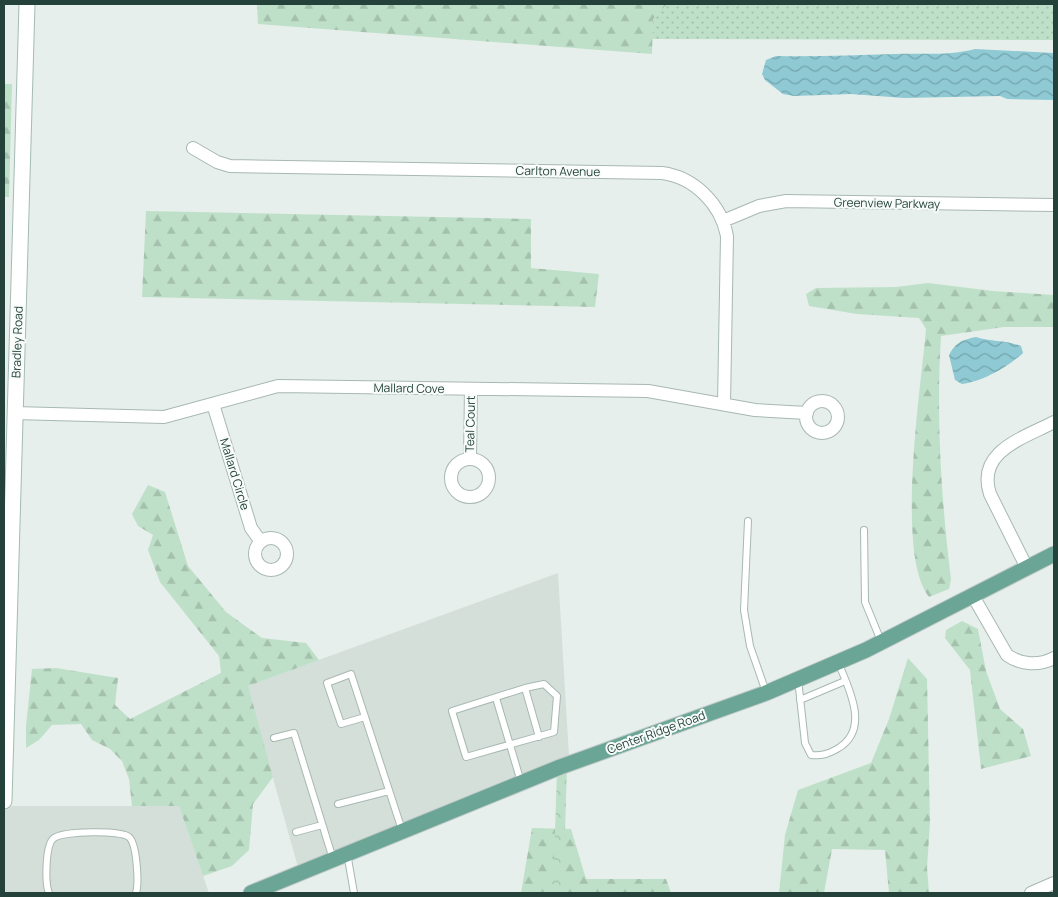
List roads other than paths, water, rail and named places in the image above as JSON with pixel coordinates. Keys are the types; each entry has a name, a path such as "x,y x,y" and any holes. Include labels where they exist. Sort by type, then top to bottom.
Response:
{"main road":[{"name":"Center Ridge Road","path":"251,893 520,782 766,693 882,642 1054,554"}],"street":[{"name":"Bradley Road","path":"4,801 27,4"},
{"name":"Carlton Avenue","path":"193,148 217,162 230,166 668,174 684,179 704,193 723,221 727,236 724,404"},
{"name":"Greenview Parkway","path":"723,221 759,206 786,201 1054,205"},
{"name":"Mallard Cove","path":"14,413 170,416 278,386 648,391 756,410 807,413"},
{"name":"Teal Court","path":"470,459 471,389"},
{"name":"Mallard Circle","path":"213,404 251,528 261,542"},
{"path":"1027,568 990,494 987,486 988,473 992,460 1000,451 1054,422"},
{"path":"973,596 1007,656 1016,662 1027,663 1045,663 1054,658"},
{"path":"1032,893 1054,883"}],"lane":[{"path":"748,521 744,610 750,646 766,693"},
{"path":"864,530 865,602 882,642"},
{"path":"798,679 805,743 811,755 822,756 848,742 853,734 856,722 854,707 838,662"},
{"path":"365,718 341,724 327,682 351,674 402,830"},
{"path":"800,700 845,681"},
{"path":"544,684 557,696 554,732 466,757 452,711 525,688 544,684"},
{"path":"525,688 539,737"},
{"path":"496,698 520,782"},
{"path":"274,738 294,733 333,859"},
{"path":"338,804 389,791"},
{"path":"296,832 322,824"},
{"path":"49,893 47,848 55,836 79,833 122,833 130,838 134,845 138,886 136,893"},
{"path":"347,853 354,893"}],"water":[{"path":"975,49 1054,53 1054,100 1007,99 1000,96 904,98 851,94 794,96 783,94 765,80 762,74 766,60 776,56 935,54"},
{"path":"976,337 1021,346 1023,353 994,373 970,383 962,384 955,380 949,355 960,342"}]}
